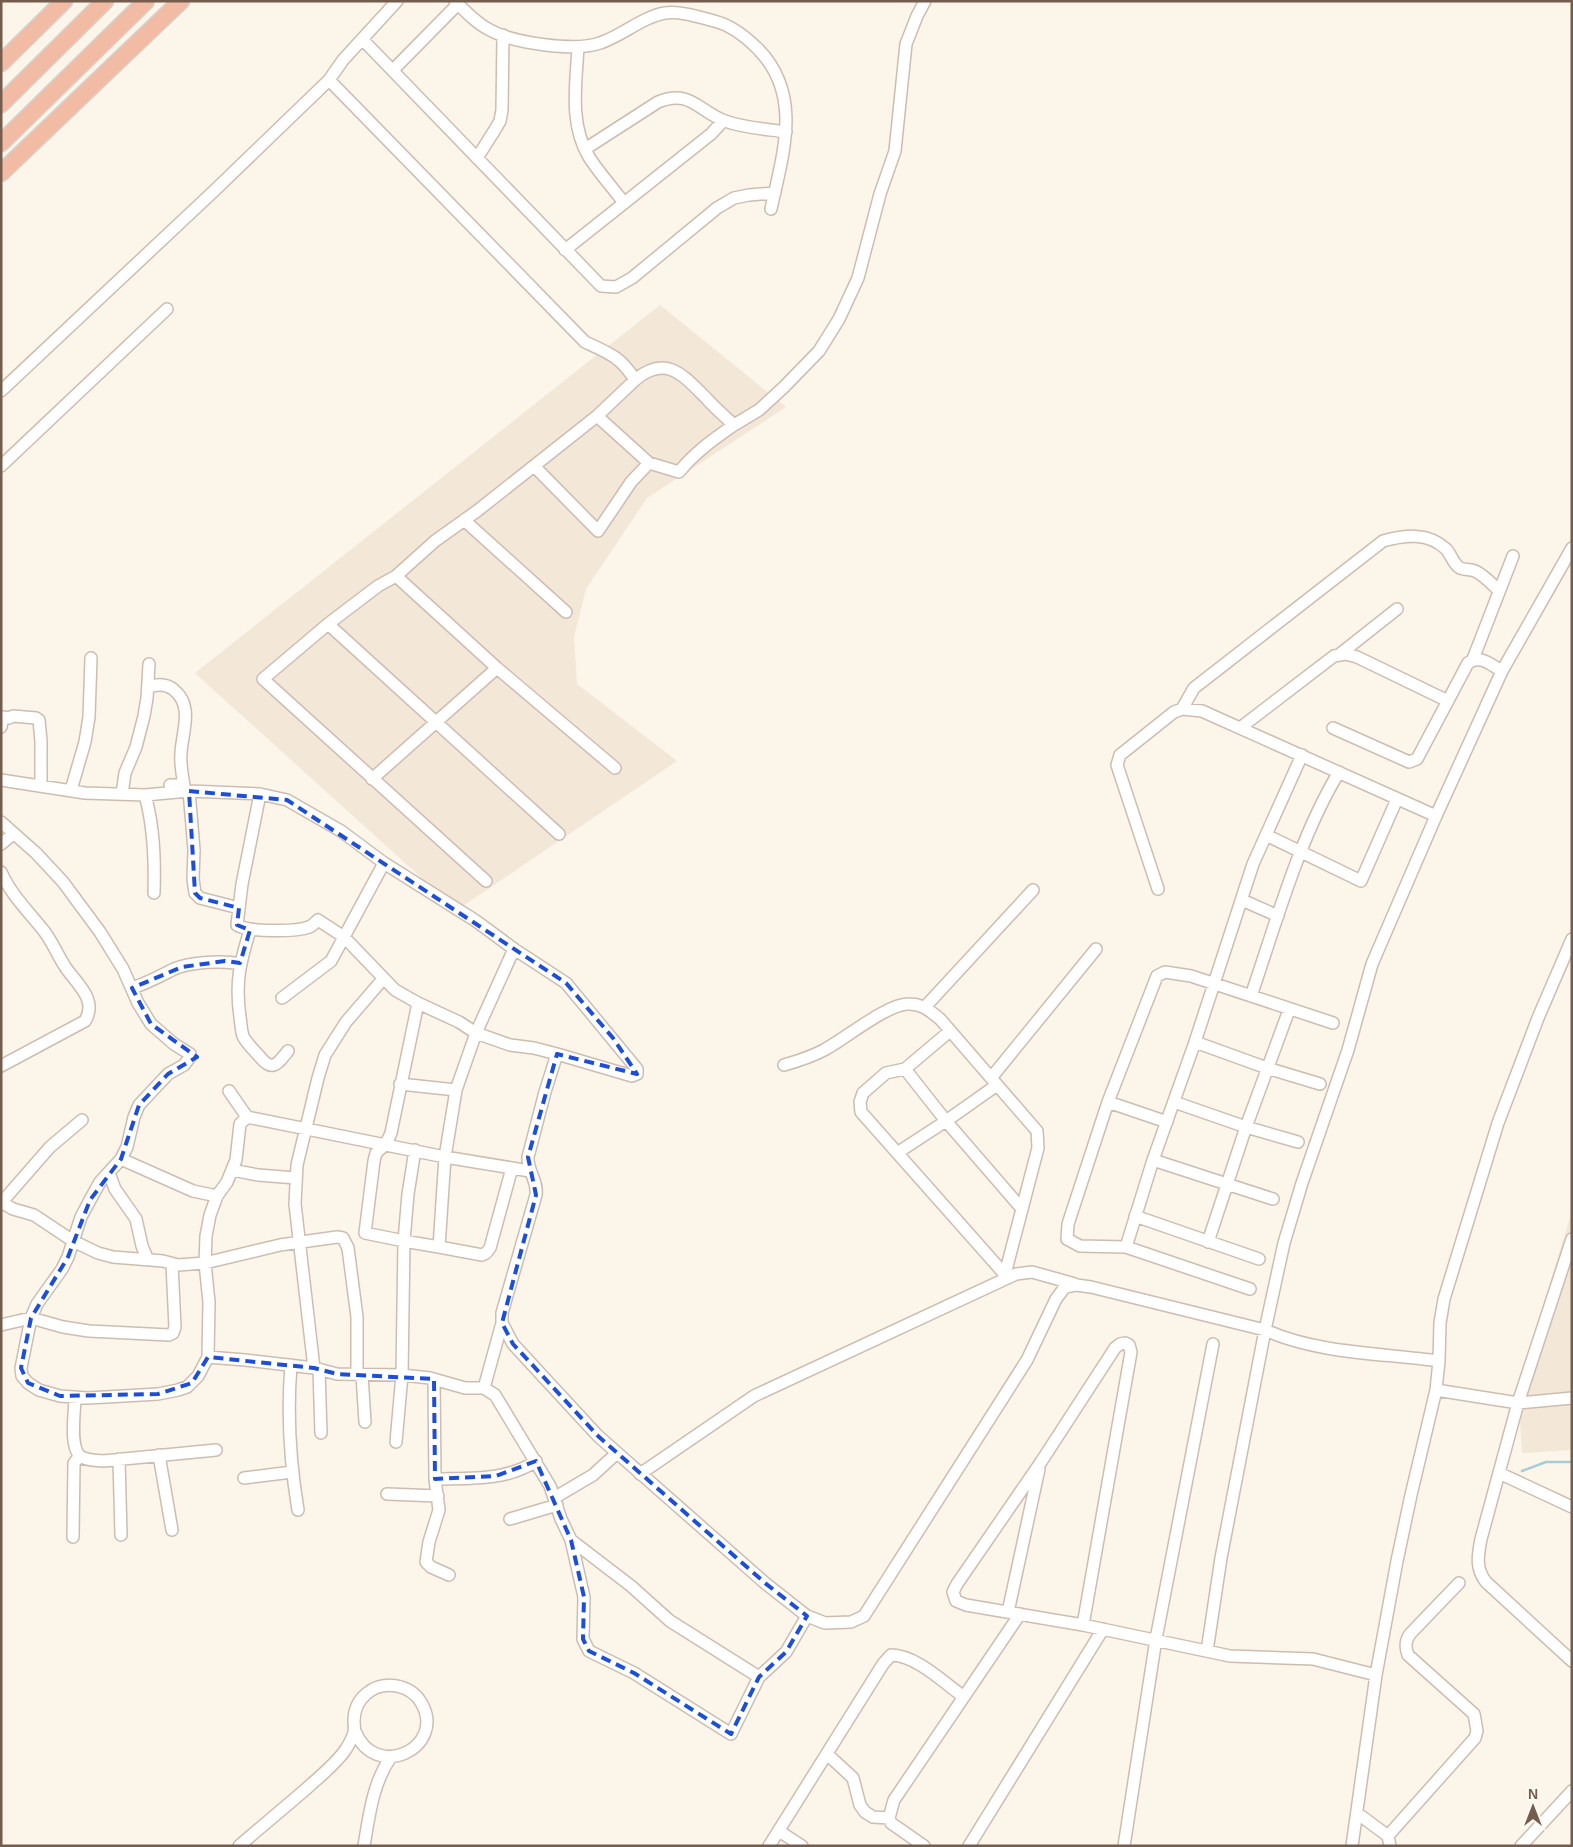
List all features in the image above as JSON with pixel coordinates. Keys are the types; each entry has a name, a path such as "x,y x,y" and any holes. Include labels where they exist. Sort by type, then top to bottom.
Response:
{"highway":[{"path":"1,63 64,1"},
{"path":"1,104 105,1"},
{"path":"1,153 4,140 146,1"},
{"path":"127,20 159,1"},
{"path":"1,173 181,1"}],"street":[{"path":"1,391 329,80 343,60 397,1"},
{"path":"597,416 649,463 679,472 689,460 708,444 766,404 819,351 839,319 858,278 880,194 895,151 906,44 917,16 926,1"},
{"path":"393,70 456,3 489,30 511,38 564,47 578,47 601,43 650,18 665,13 680,13 727,24 749,40 770,61 779,78 785,102 785,145 771,209"},
{"path":"477,158 500,121 502,110 503,35"},
{"path":"362,39 601,286 616,288 632,278 717,208 734,198 775,193"},
{"path":"578,47 575,113 579,135 589,157 624,203"},
{"path":"329,80 585,342 610,354 626,365 635,380"},
{"path":"586,149 658,102 669,97 681,97 723,120 786,132"},
{"path":"565,250 711,134 723,120"},
{"path":"1,466 167,309"},
{"path":"486,880 263,679 328,624 378,586 396,576 435,541 597,416 645,372 660,368 673,369 687,379 734,425"},
{"path":"534,466 598,531 631,482 649,463"},
{"path":"464,520 566,612"},
{"path":"1182,709 1194,688 1383,541 1400,537 1420,536 1432,540 1446,549 1460,568 1474,570 1499,591"},
{"path":"1207,1651 1221,1558 1265,1330 1284,1243 1302,1183 1348,1050 1372,964 1436,816 1502,671 1572,548"},
{"path":"1333,728 1408,762 1417,759 1468,663 1473,659 1513,556"},
{"path":"396,576 497,668 615,768"},
{"path":"1240,728 1397,609"},
{"path":"328,624 559,834"},
{"path":"1340,654 1357,657 1448,701"},
{"path":"71,790 85,742 89,717 92,658"},
{"path":"1473,659 1480,659 1502,671"},
{"path":"122,794 125,773 136,747 141,728 148,687 149,664"},
{"path":"372,778 497,668"},
{"path":"148,687 154,685 169,686 182,698 186,709 181,754 181,770 184,785 168,786 159,793"},
{"path":"1158,889 1117,765 1120,756 1174,712 1182,709 1202,712 1240,728 1436,816"},
{"path":"1,727 3,717 36,718 39,720 41,724 41,785"},
{"path":"1126,1247 1153,1160 1195,1042 1253,864 1302,755"},
{"path":"1251,996 1301,853 1328,790 1339,772"},
{"path":"1,780 85,793 145,794 189,791 260,794 287,800 340,831 384,863 476,921 514,949 566,983 613,1038 637,1069 637,1074 632,1076 534,1048 510,1045 476,1033 459,1022 394,990 344,937 318,920 309,927 275,931 250,930 237,925 238,908 260,794"},
{"path":"189,791 194,850 193,879 195,893 200,898 238,908"},
{"path":"145,794 153,838 154,892"},
{"path":"1266,835 1361,880 1397,799"},
{"path":"1,822 36,853 63,882 100,932 151,1024 174,1044 186,1051 190,1057 184,1065 168,1074 139,1105 134,1117 127,1147 121,1159 100,1182 81,1217 68,1257 31,1318 21,1368 22,1376 28,1384 39,1390 60,1396 75,1397 158,1394 178,1390 192,1384 208,1357 209,1302 205,1263 206,1236 210,1215 217,1196 228,1182 236,1160 240,1124 247,1117"},
{"path":"1,844 13,834"},
{"path":"282,998 331,961 384,863"},
{"path":"1,872 24,910 47,935 66,967 80,984 88,1001 90,1013 85,1021 1,1066"},
{"path":"925,1007 1033,890"},
{"path":"1242,900 1278,916"},
{"path":"250,930 240,964 237,995 243,1037 265,1063 272,1066 288,1051"},
{"path":"1352,1846 1376,1675 1409,1504 1436,1390 1440,1323 1444,1300 1498,1123 1538,1018 1572,939"},
{"path":"439,1247 445,1157 456,1090 476,1033 514,949"},
{"path":"897,1153 946,1121 994,1081 1096,949"},
{"path":"132,988 149,983 182,967 225,961 240,964"},
{"path":"1250,1289 1126,1247 1080,1246 1067,1239 1068,1224 1108,1102 1157,976 1170,972 1191,976 1333,1023"},
{"path":"321,1433 317,1369 295,1204 297,1165 318,1078 326,1055 346,1022 383,979"},
{"path":"418,1003 391,1133 386,1144 376,1153 374,1161 365,1232 482,1255 490,1248 512,1168"},
{"path":"784,1065 806,1059 824,1050 895,1006 909,1004 925,1007 950,1031 1037,1131 1039,1138 1038,1148 1006,1276"},
{"path":"1208,1242 1226,1184 1289,1010"},
{"path":"950,1031 905,1069 886,1073 863,1092 860,1102 861,1112 1006,1276"},
{"path":"1195,1042 1267,1068 1320,1084"},
{"path":"484,1388 502,1322 502,1313 536,1195 537,1187 530,1171 528,1157 557,1054"},
{"path":"905,1069 946,1121 1022,1210"},
{"path":"400,1084 456,1090"},
{"path":"229,1091 247,1117 445,1157 530,1171"},
{"path":"1108,1102 1167,1122"},
{"path":"1174,1102 1246,1127 1298,1142"},
{"path":"82,1120 50,1147 2,1202 25,1214 34,1215 73,1241 98,1253 113,1257 172,1264 193,1265 280,1245 337,1237 343,1238 346,1242 357,1317 365,1422"},
{"path":"396,1442 402,1375 404,1241 408,1194 415,1150"},
{"path":"121,1159 193,1191 217,1196"},
{"path":"1153,1160 1272,1199"},
{"path":"232,1170 258,1175 296,1178"},
{"path":"109,1173 115,1189 136,1219 142,1246 148,1260"},
{"path":"1135,1216 1259,1259"},
{"path":"1572,1239 1518,1403 1478,1556 1480,1574 1572,1661"},
{"path":"1,1326 31,1318 63,1327 90,1331 169,1334 173,1332 175,1327 172,1264"},
{"path":"640,1474 754,1396 1006,1276 1022,1272 1032,1272 1076,1285 1265,1330 1287,1340 1312,1345 1439,1361"},
{"path":"502,1322 513,1344 617,1454 682,1508 765,1584 807,1616 824,1623 839,1624 851,1622 864,1616 1027,1360 1056,1299 1065,1287 1076,1285"},
{"path":"1083,1625 1131,1352 1129,1345 1126,1343 1120,1344 1116,1348 957,1584 954,1592 956,1601 966,1605 1156,1639 1230,1656 1313,1659 1376,1675"},
{"path":"1124,1846 1156,1639 1213,1344"},
{"path":"208,1357 291,1365 337,1374 402,1375 434,1379 465,1388 484,1388 495,1395 550,1486 561,1519 571,1540 584,1597 583,1639 589,1651 634,1673 731,1734 759,1676 786,1652 807,1616"},
{"path":"291,1365 292,1472 298,1510"},
{"path":"434,1379 435,1479 438,1496 437,1517 429,1542 426,1562 431,1567 449,1575"},
{"path":"1436,1390 1518,1403 1572,1398"},
{"path":"75,1397 75,1448 80,1456 86,1459 103,1461 216,1450"},
{"path":"510,1519 555,1501 593,1475 617,1454"},
{"path":"159,1455 172,1530"},
{"path":"73,1537 74,1463 80,1456"},
{"path":"119,1459 121,1535"},
{"path":"435,1479 496,1476 520,1470 536,1461"},
{"path":"1008,1612 1041,1462"},
{"path":"244,1478 292,1472"},
{"path":"1499,1473 1572,1507"},
{"path":"387,1494 438,1496"},
{"path":"571,1540 631,1586 670,1621 759,1676"},
{"path":"1357,1813 1389,1841 1475,1738 1477,1730 1474,1714 1408,1655 1406,1646 1406,1640 1410,1634 1459,1583"},
{"path":"924,1846 891,1824 889,1818 894,1800 1020,1614"},
{"path":"970,1846 1103,1629"},
{"path":"769,1846 883,1664 891,1655 901,1655 911,1660 964,1697"},
{"path":"380,1686 396,1686 411,1692 422,1704 425,1712 426,1728 419,1742 414,1748 399,1756 383,1756 368,1750 358,1738 355,1730 354,1715 356,1707 366,1694 380,1686"},
{"path":"239,1846 325,1772 345,1750 355,1730"},
{"path":"827,1754 853,1778 860,1805 865,1812 873,1817 889,1818"},
{"path":"364,1846 376,1787 382,1769 391,1757"},
{"path":"1521,1846 1571,1792"},
{"path":"779,1831 802,1846"}],"highlighted area":[{"path":"189,791 287,800 566,983 613,1038 637,1074 557,1054 528,1157 536,1195 502,1323 513,1344 598,1436 765,1583 807,1616 786,1652 759,1677 731,1734 634,1673 589,1651 583,1639 584,1597 571,1540 536,1461 496,1476 435,1479 434,1379 337,1374 314,1368 208,1357 192,1383 158,1394 60,1396 28,1383 21,1368 31,1318 68,1257 90,1200 121,1159 139,1105 168,1074 197,1057 151,1024 132,988 182,967 225,961 240,963 250,930 237,925 239,908 200,898 195,893"}],"shaded area":[{"path":"660,305 786,407 647,498 586,589 574,637 577,684 677,761 457,910 195,673"},
{"path":"1572,1211 1572,1450 1522,1453 1518,1388"}],"waterway":[{"path":"1522,1471 1546,1462 1572,1462"}]}
